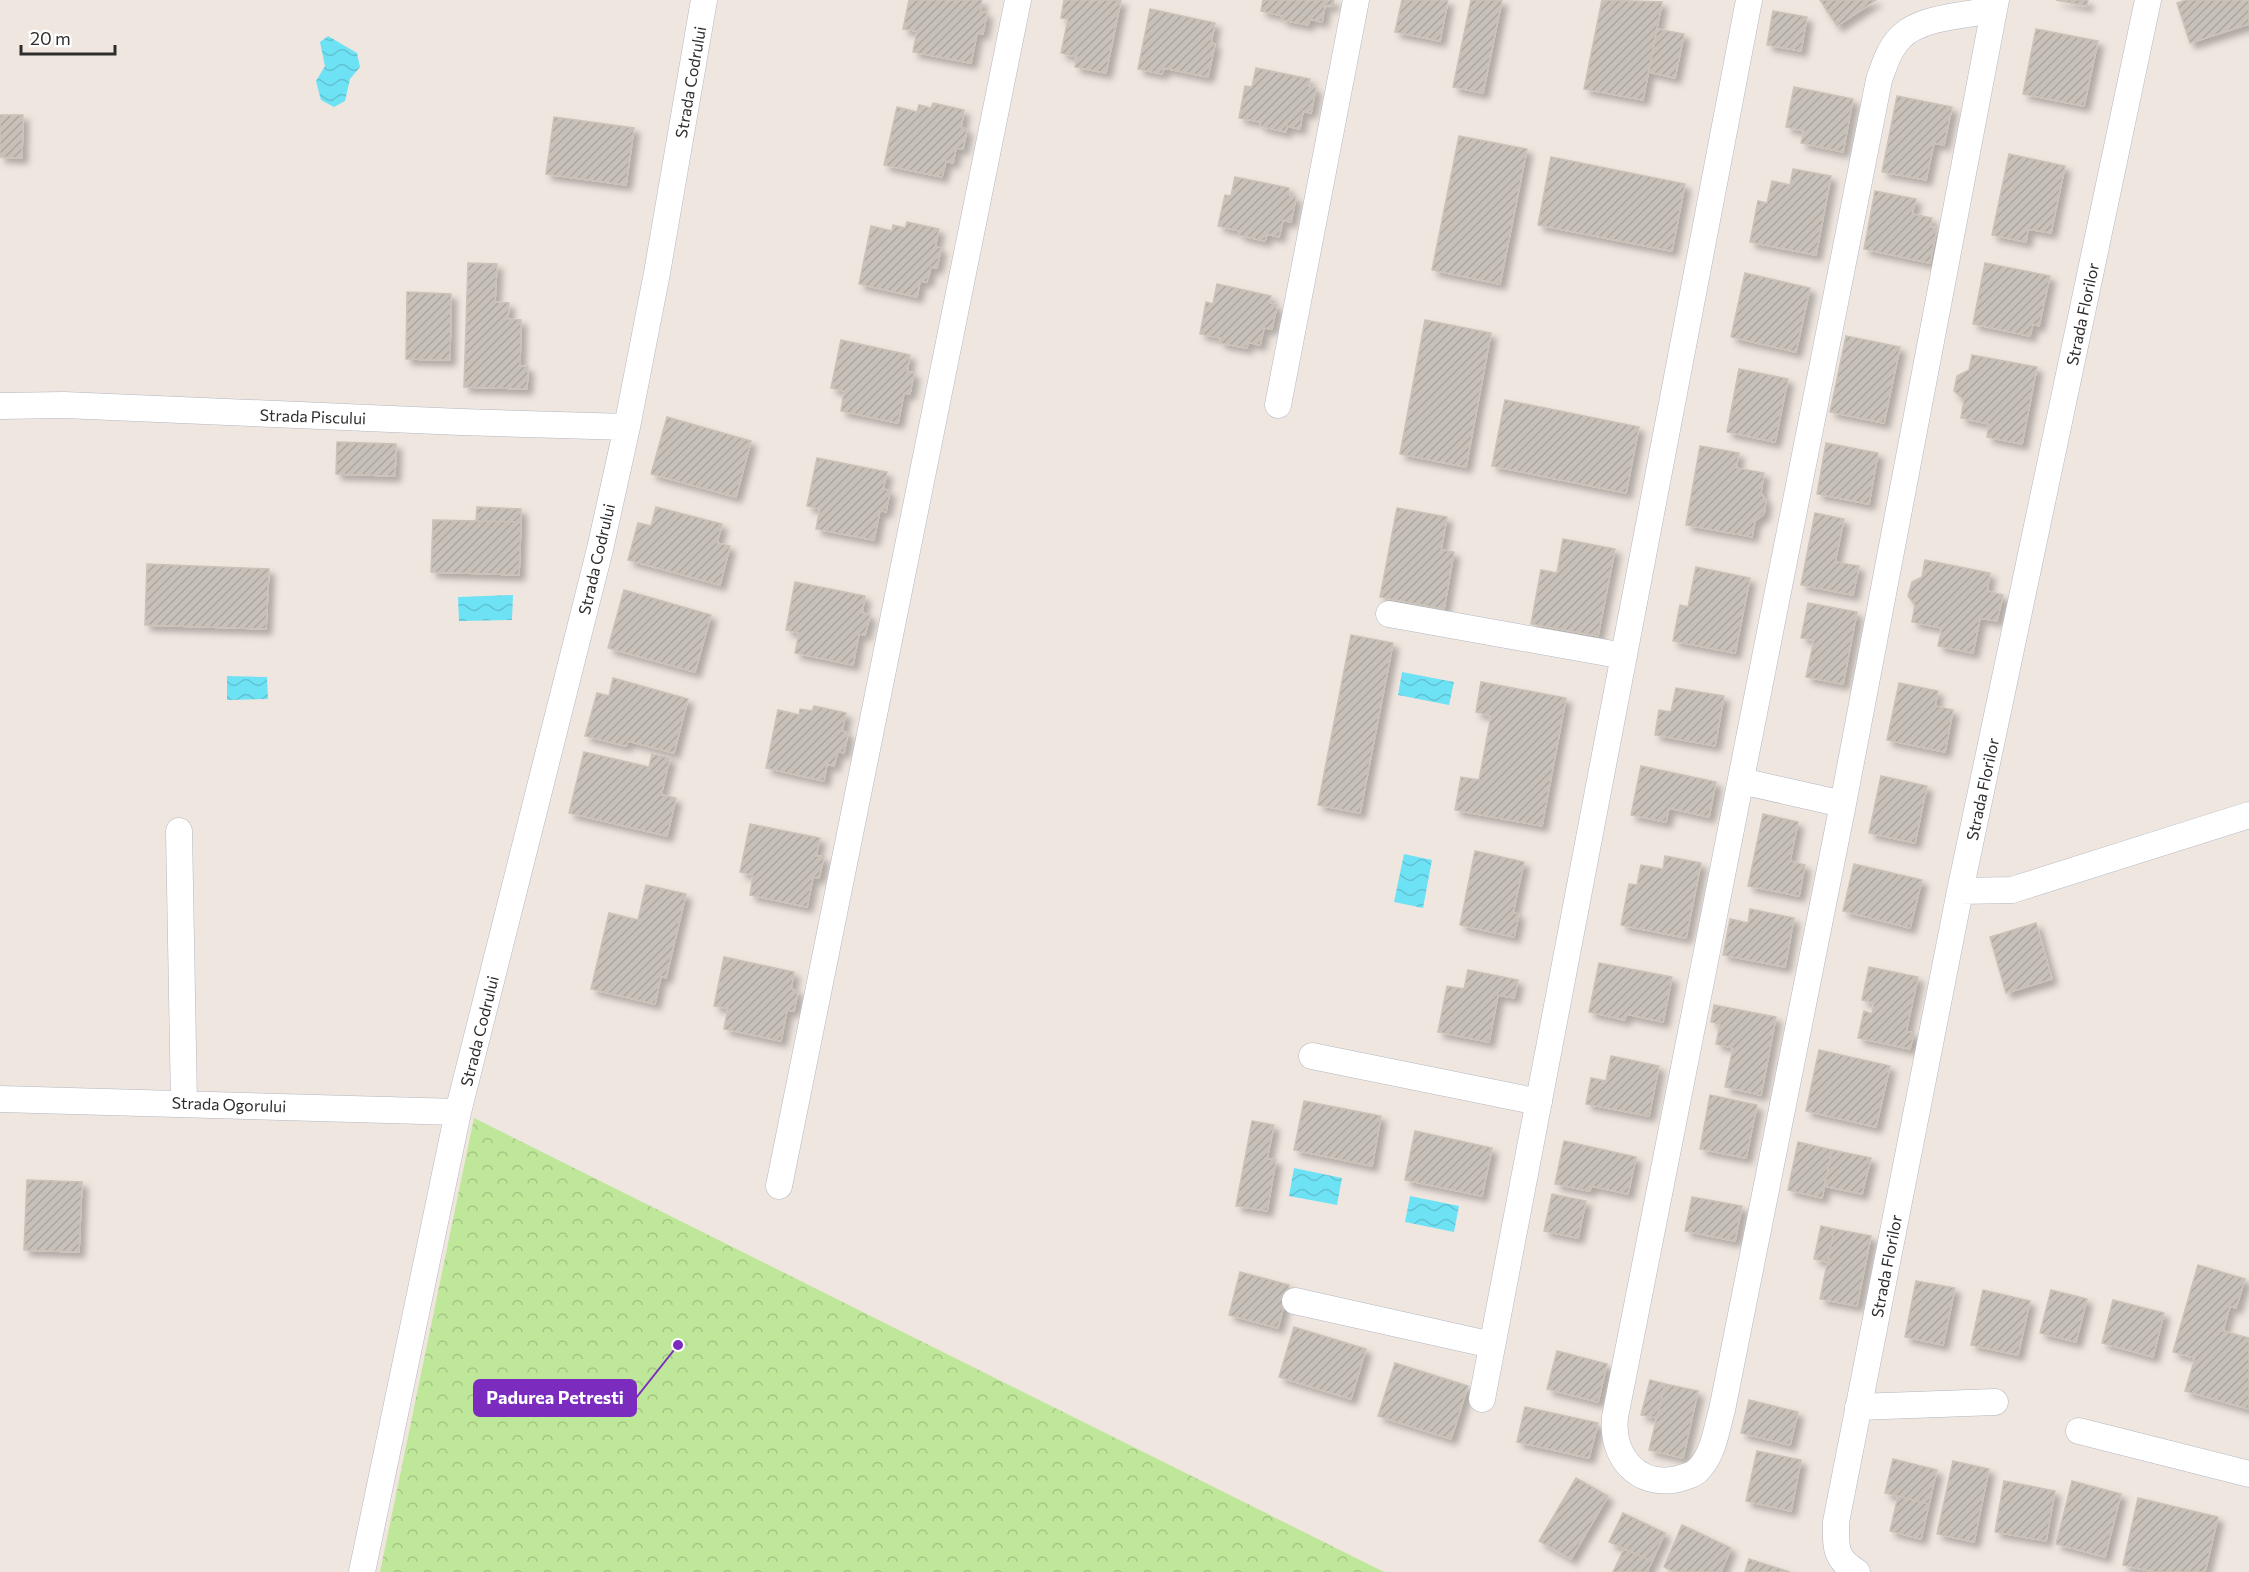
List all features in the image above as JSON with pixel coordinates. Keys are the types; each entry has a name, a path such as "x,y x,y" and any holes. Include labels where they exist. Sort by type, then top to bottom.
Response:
{"street":[{"name":"Strada Codrului","path":"362,1572 458,1112 600,549 627,427 657,273 704,0"},
{"path":"779,1186 1018,0"},
{"path":"1278,405 1356,0"},
{"path":"1482,1400 1749,0"},
{"name":"Strada Florilor","path":"1857,1572 1845,1564 1836,1548 1836,1522 1960,891 2148,0"},
{"path":"1995,5 1843,804 1722,1410 1711,1452 1698,1470 1688,1477 1665,1482 1641,1476 1625,1463 1617,1449 1613,1433 1879,80 1888,54 1910,29 1924,23 1995,5"},
{"name":"Strada Piscului","path":"0,406 64,405 461,423 627,427"},
{"path":"1389,614 1624,656"},
{"path":"1741,781 1843,804"},
{"path":"1960,891 2012,890 2249,815"},
{"path":"179,831 184,1102"},
{"path":"1312,1056 1539,1102"},
{"name":"Strada Ogorului","path":"0,1099 184,1102 458,1112"},
{"path":"1295,1301 1492,1345"},
{"path":"1858,1407 1995,1402"},
{"path":"2079,1431 2249,1474"}],"green space":[{"path":"474,1118 1384,1572 380,1572"}],"water":[{"path":"328,36 357,53 360,67 350,79 345,101 334,107 321,100 316,81 325,66 320,42"},
{"path":"513,595 512,620 459,621 458,597"},
{"path":"1402,672 1454,682 1449,705 1398,695"},
{"path":"227,676 267,677 268,699 227,700"},
{"path":"1404,854 1432,860 1423,908 1394,902"},
{"path":"1294,1168 1342,1178 1337,1205 1289,1196"},
{"path":"1410,1196 1459,1206 1454,1232 1405,1222"}],"building":[{"path":"909,0 982,0 980,12 987,13 983,34 977,33 971,63 913,52 917,31 903,29"},
{"path":"1064,0 1121,0 1106,73 1075,67 1077,57 1061,53 1068,19 1061,18"},
{"path":"1263,0 1334,0 1333,6 1325,5 1322,22 1310,19 1308,25 1282,20 1283,16 1261,11"},
{"path":"1402,0 1448,0 1440,41 1395,32"},
{"path":"1471,0 1502,0 1483,93 1453,87"},
{"path":"1602,0 1662,2 1643,100 1584,89"},
{"path":"1820,0 1876,0 1837,26"},
{"path":"2056,0 2088,0 2087,6"},
{"path":"2186,0 2249,0 2249,24 2190,43 2177,3"},
{"path":"1150,9 1215,23 1211,43 1215,44 1208,77 1164,68 1162,74 1138,69"},
{"path":"1773,11 1807,17 1801,51 1767,45"},
{"path":"1657,29 1684,34 1675,78 1649,72"},
{"path":"2036,29 2098,41 2084,106 2023,94"},
{"path":"1256,68 1310,79 1308,86 1316,88 1311,113 1303,111 1300,129 1287,126 1286,132 1260,126 1261,122 1239,118 1245,86 1252,87"},
{"path":"1794,87 1853,99 1843,152 1801,143 1804,131 1786,127"},
{"path":"1897,96 1952,107 1944,145 1934,143 1926,180 1882,172"},
{"path":"933,103 964,110 961,128 967,129 963,149 956,148 953,163 946,161 942,177 884,165 897,107 917,112 919,105 931,108"},
{"path":"0,115 23,115 22,158 0,157"},
{"path":"554,117 634,128 626,185 546,174"},
{"path":"1459,136 1527,149 1500,284 1432,270"},
{"path":"2009,154 2065,166 2051,233 2028,229 2026,242 1992,235"},
{"path":"1551,157 1685,184 1672,251 1538,225"},
{"path":"1793,169 1831,176 1816,255 1750,242 1758,201 1767,203 1772,181 1790,185"},
{"path":"1235,177 1289,188 1288,195 1296,197 1291,222 1283,220 1279,237 1267,234 1265,241 1239,235 1240,231 1218,226 1225,195 1231,196"},
{"path":"1875,191 1916,199 1912,214 1932,218 1930,227 1937,228 1930,263 1864,249"},
{"path":"907,222 939,229 935,247 941,248 937,268 931,267 927,282 920,281 917,297 859,284 871,226 892,231 893,225 905,228"},
{"path":"468,263 497,264 495,302 509,303 508,319 521,320 520,366 528,367 527,389 464,387"},
{"path":"1985,263 2050,276 2039,326 2033,324 2030,336 1973,324"},
{"path":"1745,273 1810,288 1796,352 1731,337"},
{"path":"1217,284 1271,296 1269,303 1277,305 1272,329 1264,328 1260,345 1248,342 1247,348 1220,343 1221,338 1200,334 1206,302 1213,304"},
{"path":"407,292 451,294 450,360 406,359"},
{"path":"1425,320 1491,333 1466,467 1400,454"},
{"path":"1846,336 1900,347 1884,423 1830,412"},
{"path":"841,340 910,355 907,372 914,373 910,394 904,393 898,423 841,411 844,391 831,388"},
{"path":"1972,355 2037,367 2022,444 1987,437 1989,424 1961,418 1964,400 1954,391 1957,376 1969,370"},
{"path":"1739,369 1788,379 1775,442 1727,432"},
{"path":"1505,400 1639,427 1626,493 1492,466"},
{"path":"667,417 751,441 736,497 651,474"},
{"path":"337,442 396,444 395,476 336,474"},
{"path":"1826,443 1878,453 1869,504 1817,494"},
{"path":"1700,446 1739,453 1736,468 1764,473 1761,493 1766,501 1764,514 1755,521 1752,537 1686,525"},
{"path":"817,458 887,472 883,489 890,491 886,512 880,510 874,540 816,529 820,509 807,506"},
{"path":"477,507 521,509 521,522 476,521"},
{"path":"656,507 722,524 717,543 730,546 720,585 628,560 638,523 651,526"},
{"path":"1397,508 1447,517 1441,550 1454,552 1444,609 1380,597"},
{"path":"1815,513 1844,519 1835,562 1859,566 1853,595 1801,585"},
{"path":"433,520 521,522 519,575 431,572"},
{"path":"1563,539 1615,549 1598,636 1531,624 1541,570 1557,573"},
{"path":"1925,560 1990,573 1987,591 2003,595 1997,621 1980,618 1973,653 1938,646 1942,628 1912,622 1915,605 1908,596 1912,582 1922,577"},
{"path":"147,564 269,569 266,629 145,625"},
{"path":"1696,567 1750,578 1735,653 1673,641 1680,605 1688,607"},
{"path":"795,582 865,596 862,613 870,615 865,635 859,634 853,665 795,653 799,633 786,630"},
{"path":"624,590 711,615 695,672 608,648"},
{"path":"1808,603 1857,612 1843,684 1806,677 1814,640 1801,638"},
{"path":"1351,635 1393,643 1360,813 1318,805"},
{"path":"613,678 688,699 674,753 628,741 626,746 585,736 597,693 609,696"},
{"path":"1481,682 1566,698 1542,826 1455,810 1461,777 1479,780 1491,716 1476,712"},
{"path":"1899,683 1938,691 1935,706 1953,710 1945,752 1887,740"},
{"path":"1676,688 1724,696 1715,746 1655,735 1659,710 1671,712"},
{"path":"814,706 846,713 842,731 848,733 844,753 838,751 834,766 827,764 824,781 766,768 778,710 799,715 800,709 812,711"},
{"path":"584,752 649,767 652,754 670,758 661,795 676,798 667,836 569,813"},
{"path":"1641,766 1716,782 1709,817 1669,808 1666,822 1631,815"},
{"path":"1881,776 1927,786 1915,843 1869,833"},
{"path":"1763,814 1798,822 1790,861 1805,865 1799,896 1748,886"},
{"path":"750,824 820,838 816,856 824,857 819,878 813,877 807,907 750,895 753,875 740,872"},
{"path":"1475,851 1524,862 1513,913 1519,914 1514,937 1460,925"},
{"path":"1665,856 1701,863 1686,938 1621,925 1629,884 1637,885 1641,865 1663,869"},
{"path":"1854,864 1922,880 1910,928 1843,911"},
{"path":"646,885 686,894 666,978 661,976 655,1004 591,989 609,913 638,920"},
{"path":"1750,909 1794,918 1785,967 1723,955 1730,919 1748,923"},
{"path":"2036,923 2052,979 2006,993 1990,937"},
{"path":"724,957 794,972 791,989 798,991 794,1011 787,1010 781,1041 724,1029 728,1008 714,1006"},
{"path":"1599,963 1672,977 1663,1022 1626,1014 1625,1020 1589,1012"},
{"path":"1869,967 1918,977 1906,1032 1914,1033 1910,1049 1858,1038 1864,1011 1872,1014 1874,1003 1862,1000"},
{"path":"1468,970 1518,980 1514,998 1498,995 1489,1042 1438,1032 1447,986 1464,989"},
{"path":"1714,1005 1776,1017 1761,1095 1725,1087 1733,1048 1716,1044 1720,1024 1711,1022"},
{"path":"1819,1050 1890,1066 1876,1127 1806,1111"},
{"path":"1611,1056 1659,1066 1649,1116 1586,1104 1591,1078 1606,1081"},
{"path":"1710,1095 1757,1105 1746,1158 1700,1149"},
{"path":"1304,1101 1381,1116 1372,1166 1294,1150"},
{"path":"1252,1121 1274,1125 1267,1159 1276,1160 1267,1211 1236,1206"},
{"path":"1415,1131 1492,1148 1482,1196 1405,1180"},
{"path":"1564,1141 1636,1157 1628,1194 1591,1186 1590,1191 1555,1184"},
{"path":"1798,1142 1832,1150 1822,1198 1788,1190"},
{"path":"1832,1150 1871,1158 1862,1194 1824,1186"},
{"path":"27,1180 82,1182 79,1252 24,1250"},
{"path":"1552,1194 1586,1201 1578,1238 1544,1231"},
{"path":"1692,1197 1742,1206 1735,1241 1685,1231"},
{"path":"1821,1226 1834,1229 1828,1262 1814,1259"},
{"path":"1834,1229 1871,1236 1857,1306 1820,1299"},
{"path":"2198,1265 2245,1279 2236,1308 2230,1306 2223,1331 2249,1338 2249,1409 2185,1391 2195,1358 2173,1352"},
{"path":"1240,1272 1289,1285 1278,1328 1229,1315"},
{"path":"1916,1281 1955,1288 1943,1345 1905,1337"},
{"path":"1983,1290 2030,1301 2018,1355 1971,1345"},
{"path":"2051,1290 2087,1299 2076,1342 2040,1333"},
{"path":"2113,1300 2164,1313 2153,1357 2102,1343"},
{"path":"1294,1327 1366,1349 1351,1399 1279,1377"},
{"path":"1557,1351 1607,1364 1598,1402 1547,1389"},
{"path":"1395,1363 1468,1386 1451,1439 1378,1416"},
{"path":"1650,1380 1665,1384 1657,1418 1641,1415"},
{"path":"1665,1384 1698,1391 1683,1458 1649,1450"},
{"path":"1749,1400 1798,1412 1790,1445 1741,1433"},
{"path":"1525,1407 1598,1423 1589,1458 1517,1442"},
{"path":"1757,1451 1801,1460 1791,1511 1746,1501"},
{"path":"1893,1459 1937,1470 1929,1504 1885,1493"},
{"path":"1953,1461 1989,1469 1974,1542 1937,1534"},
{"path":"1576,1478 1608,1496 1571,1559 1539,1541"},
{"path":"2004,1481 2055,1491 2046,1541 1995,1532"},
{"path":"2072,1481 2121,1494 2105,1557 2056,1544"},
{"path":"1898,1496 1929,1504 1921,1539 1890,1531"},
{"path":"2138,1498 2218,1517 2205,1572 2154,1572 2123,1565"},
{"path":"1623,1513 1665,1533 1652,1561 1609,1542"},
{"path":"1682,1525 1731,1548 1721,1572 1674,1572 1664,1567"},
{"path":"1624,1549 1652,1561 1647,1572 1613,1572"},
{"path":"1749,1559 1790,1572 1745,1572"}],"place":[{"name":"Padurea Petresti","path":"678,1345"}]}
